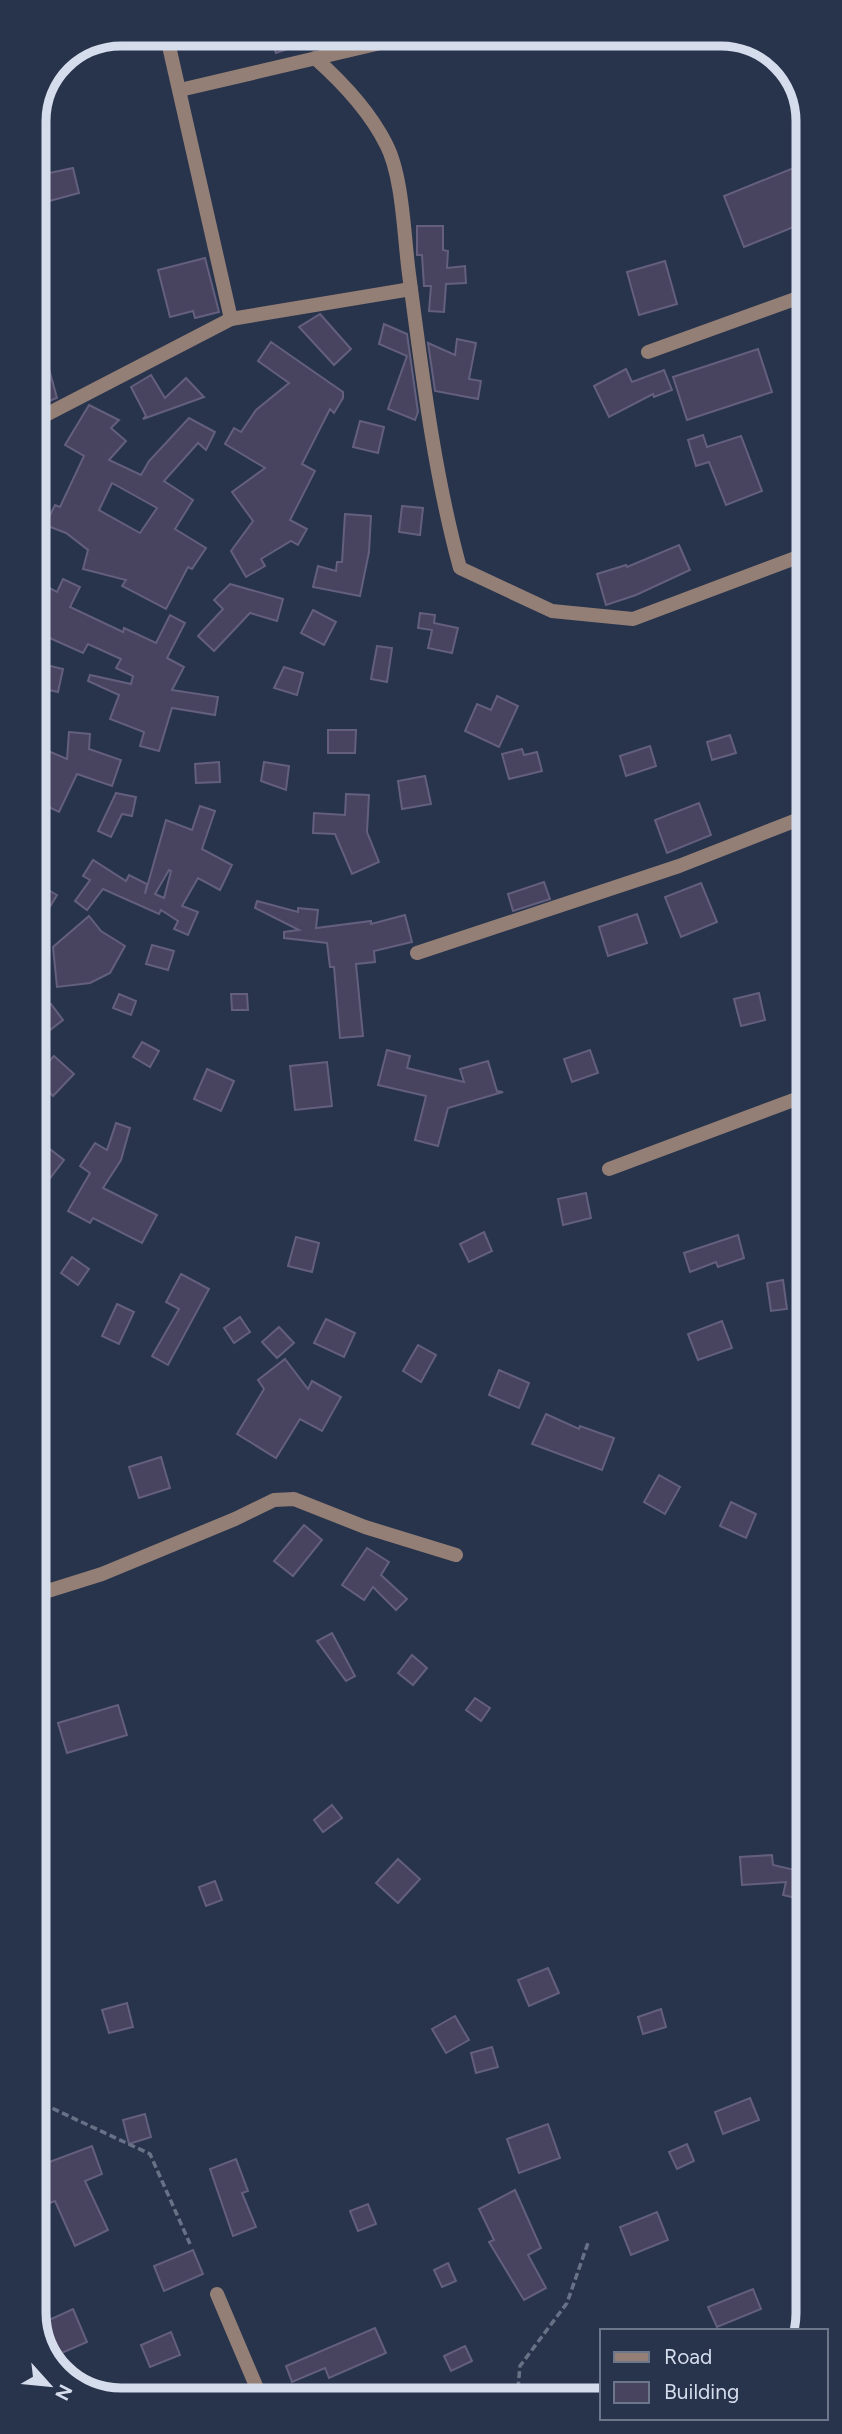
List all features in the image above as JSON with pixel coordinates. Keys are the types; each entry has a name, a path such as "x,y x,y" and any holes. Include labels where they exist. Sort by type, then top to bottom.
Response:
{"street":[{"path":"169,45 231,319"},
{"path":"180,90 370,45"},
{"path":"316,58 342,83 387,145 400,199 447,523 460,568 552,611 633,619 796,558"},
{"path":"45,415 231,319 411,289"},
{"path":"648,352 796,299"},
{"path":"417,953 679,866 796,820"},
{"path":"609,1169 796,1099"},
{"path":"45,1592 102,1574 274,1500 294,1499 365,1527 456,1555"},
{"path":"217,2294 257,2388"}],"path":[{"path":"45,2105 150,2154 190,2244"},
{"path":"518,2388 520,2366 567,2303 589,2240"}],"building":[{"path":"273,45 298,45 276,53"},
{"path":"796,167 796,226 744,247 724,196"},
{"path":"73,168 79,193 45,202 45,174"},
{"path":"417,226 443,226 443,250 448,251 447,268 465,266 466,283 446,284 444,312 429,311 431,286 424,286 422,255 417,255"},
{"path":"205,258 219,312 195,318 193,311 170,317 158,270"},
{"path":"665,261 677,304 639,315 627,272"},
{"path":"320,314 351,349 334,365 299,327"},
{"path":"384,324 407,334 418,412 415,420 388,409 407,356 379,344"},
{"path":"457,339 476,343 469,379 481,381 478,399 435,391 428,343 455,355"},
{"path":"271,342 343,392 343,398 334,413 330,409 302,464 315,471 290,520 307,529 298,545 291,541 261,559 265,566 246,577 231,551 253,521 232,492 265,468 225,444 234,428 241,432 256,410 289,383 258,361"},
{"path":"758,349 772,392 687,420 673,377"},
{"path":"49,369 57,398 45,403 45,370"},
{"path":"626,369 632,382 664,370 672,390 654,397 653,394 609,417 594,386"},
{"path":"151,375 165,398 186,378 204,397 143,419 146,416 131,387"},
{"path":"89,405 119,420 111,428 126,441 109,460 141,475 149,461 189,418 215,432 206,450 198,443 164,481 193,500 175,529 206,548 192,569 188,567 166,609 122,586 126,580 83,569 88,550 66,533 45,525 55,505 60,507 84,456 65,445","holes":["112,483 157,508 140,533 99,510"]},
{"path":"360,421 384,427 378,453 353,447"},
{"path":"703,435 707,447 741,436 762,491 726,505 709,462 696,466 688,440"},
{"path":"402,506 423,508 420,535 399,532"},
{"path":"345,514 371,516 369,552 360,596 313,587 318,566 336,571 337,562 342,562"},
{"path":"679,545 690,570 636,595 606,605 597,574 626,565 627,567"},
{"path":"63,579 80,587 70,607 123,632 124,628 156,643 170,615 185,623 167,658 184,667 172,690 218,697 215,715 172,708 159,751 140,746 144,732 110,719 119,695 88,681 90,675 131,684 133,676 116,668 121,659 88,644 83,653 45,636 45,586 57,592"},
{"path":"230,584 283,599 277,621 250,613 214,651 198,636 223,609 214,600"},
{"path":"313,610 336,622 324,645 301,633"},
{"path":"420,613 435,615 434,623 458,628 452,653 428,648 432,630 418,628"},
{"path":"377,646 392,648 387,682 371,679"},
{"path":"45,665 63,669 58,692 45,689"},
{"path":"284,667 303,673 297,695 274,688"},
{"path":"497,696 518,706 499,747 465,731 477,704 491,710"},
{"path":"328,730 356,730 355,753 328,753"},
{"path":"69,732 90,734 89,749 121,760 112,786 77,774 59,812 45,805 45,750 67,759"},
{"path":"730,735 736,753 712,760 707,742"},
{"path":"650,746 656,766 626,776 620,756"},
{"path":"522,749 524,755 537,752 542,771 509,779 502,754"},
{"path":"219,762 220,782 196,783 195,764"},
{"path":"264,762 289,766 286,790 261,781"},
{"path":"425,776 431,804 402,809 398,781"},
{"path":"116,793 136,797 132,816 122,814 111,837 98,831"},
{"path":"346,794 369,795 367,832 379,862 352,874 335,834 313,833 314,813 345,815"},
{"path":"699,803 711,835 667,853 655,820"},
{"path":"200,806 215,811 202,849 232,865 220,890 198,878 182,906 198,912 188,935 174,929 178,921 161,910 159,914 103,889 87,910 75,901 90,880 83,876 93,860 126,881 129,875 147,884 145,894 166,820 192,830","holes":["169,870 171,871 164,898 155,894"]},
{"path":"544,882 550,899 513,911 508,894"},
{"path":"701,883 717,922 681,937 665,897"},
{"path":"45,888 57,895 45,915"},
{"path":"257,901 298,912 298,908 318,910 316,928 371,921 371,924 405,915 412,942 374,951 375,962 356,964 363,1036 340,1038 334,967 330,967 327,943 284,938 284,932 299,930 255,908"},
{"path":"637,914 647,943 608,956 599,927"},
{"path":"89,916 101,931 125,946 110,973 90,983 57,987 53,947"},
{"path":"152,945 174,951 168,970 146,964"},
{"path":"759,993 765,1020 741,1026 734,999"},
{"path":"119,994 136,1001 131,1015 113,1008"},
{"path":"231,994 247,994 248,1010 232,1010"},
{"path":"51,1004 63,1020 45,1034 45,1008"},
{"path":"142,1042 159,1051 150,1067 133,1057"},
{"path":"387,1050 410,1056 407,1068 464,1082 460,1069 488,1061 497,1091 503,1092 448,1108 438,1146 415,1140 426,1096 378,1085"},
{"path":"590,1050 598,1073 572,1082 564,1059"},
{"path":"54,1056 74,1074 53,1096 45,1087 45,1065"},
{"path":"327,1062 332,1106 295,1110 290,1066"},
{"path":"207,1069 234,1081 221,1111 194,1099"},
{"path":"116,1123 130,1128 121,1160 103,1188 157,1215 142,1243 93,1218 90,1223 68,1211 90,1173 80,1166 95,1143 107,1150"},
{"path":"45,1145 64,1160 45,1185"},
{"path":"586,1193 591,1218 563,1225 558,1199"},
{"path":"484,1232 492,1251 469,1262 460,1244"},
{"path":"738,1235 744,1258 718,1267 716,1262 690,1272 684,1253"},
{"path":"296,1237 319,1243 312,1272 288,1266"},
{"path":"72,1257 89,1269 78,1285 61,1273"},
{"path":"181,1274 209,1289 168,1365 152,1356 179,1309 166,1302"},
{"path":"783,1280 787,1309 771,1311 767,1283"},
{"path":"117,1304 134,1312 119,1344 102,1336"},
{"path":"240,1317 250,1332 234,1343 224,1328"},
{"path":"326,1319 355,1333 344,1357 314,1343"},
{"path":"722,1321 732,1348 698,1360 688,1334"},
{"path":"279,1327 294,1343 277,1358 262,1342"},
{"path":"418,1345 436,1355 421,1382 403,1371"},
{"path":"285,1359 308,1389 312,1381 341,1397 322,1431 300,1419 276,1458 237,1434 264,1389 258,1380"},
{"path":"499,1370 529,1383 519,1408 489,1395"},
{"path":"546,1414 579,1429 580,1426 614,1438 602,1470 532,1444"},
{"path":"161,1457 170,1488 139,1498 129,1467"},
{"path":"659,1475 680,1487 665,1514 644,1502"},
{"path":"731,1502 756,1514 746,1538 720,1526"},
{"path":"304,1525 322,1540 293,1576 274,1561"},
{"path":"367,1548 389,1562 381,1575 407,1599 396,1610 373,1587 364,1600 342,1585"},
{"path":"332,1633 355,1676 346,1681 317,1641"},
{"path":"412,1655 427,1668 413,1685 398,1673"},
{"path":"475,1698 490,1708 481,1721 466,1710"},
{"path":"118,1705 127,1735 67,1753 58,1723"},
{"path":"332,1805 342,1818 323,1832 314,1820"},
{"path":"772,1855 773,1865 796,1870 796,1898 783,1895 786,1882 742,1885 740,1857"},
{"path":"398,1859 420,1879 398,1903 376,1883"},
{"path":"215,1881 222,1900 206,1906 199,1887"},
{"path":"548,1968 559,1993 529,2006 518,1980"},
{"path":"127,2003 133,2027 109,2033 102,2010"},
{"path":"661,2009 666,2027 643,2034 638,2017"},
{"path":"455,2016 469,2040 446,2053 432,2029"},
{"path":"492,2047 498,2067 476,2073 471,2053"},
{"path":"750,2098 759,2120 723,2134 715,2112"},
{"path":"145,2114 151,2137 129,2144 123,2120"},
{"path":"548,2124 560,2158 519,2173 507,2139"},
{"path":"687,2144 694,2161 677,2169 669,2152"},
{"path":"92,2146 102,2174 85,2181 108,2230 75,2246 55,2201 45,2205 45,2164"},
{"path":"236,2159 248,2191 242,2193 256,2227 233,2236 210,2169"},
{"path":"515,2190 541,2248 528,2255 546,2288 524,2300 489,2242 494,2240 479,2209"},
{"path":"368,2204 376,2224 358,2231 350,2211"},
{"path":"657,2212 668,2240 631,2255 620,2227"},
{"path":"193,2250 203,2274 164,2291 154,2266"},
{"path":"448,2263 456,2281 442,2287 434,2270"},
{"path":"753,2289 761,2309 717,2327 708,2307"},
{"path":"73,2309 87,2342 69,2350 55,2350 46,2323"},
{"path":"375,2328 386,2353 329,2378 325,2368 292,2382 286,2366"},
{"path":"171,2332 180,2355 150,2367 141,2345"},
{"path":"465,2346 472,2361 451,2371 444,2356"}]}
